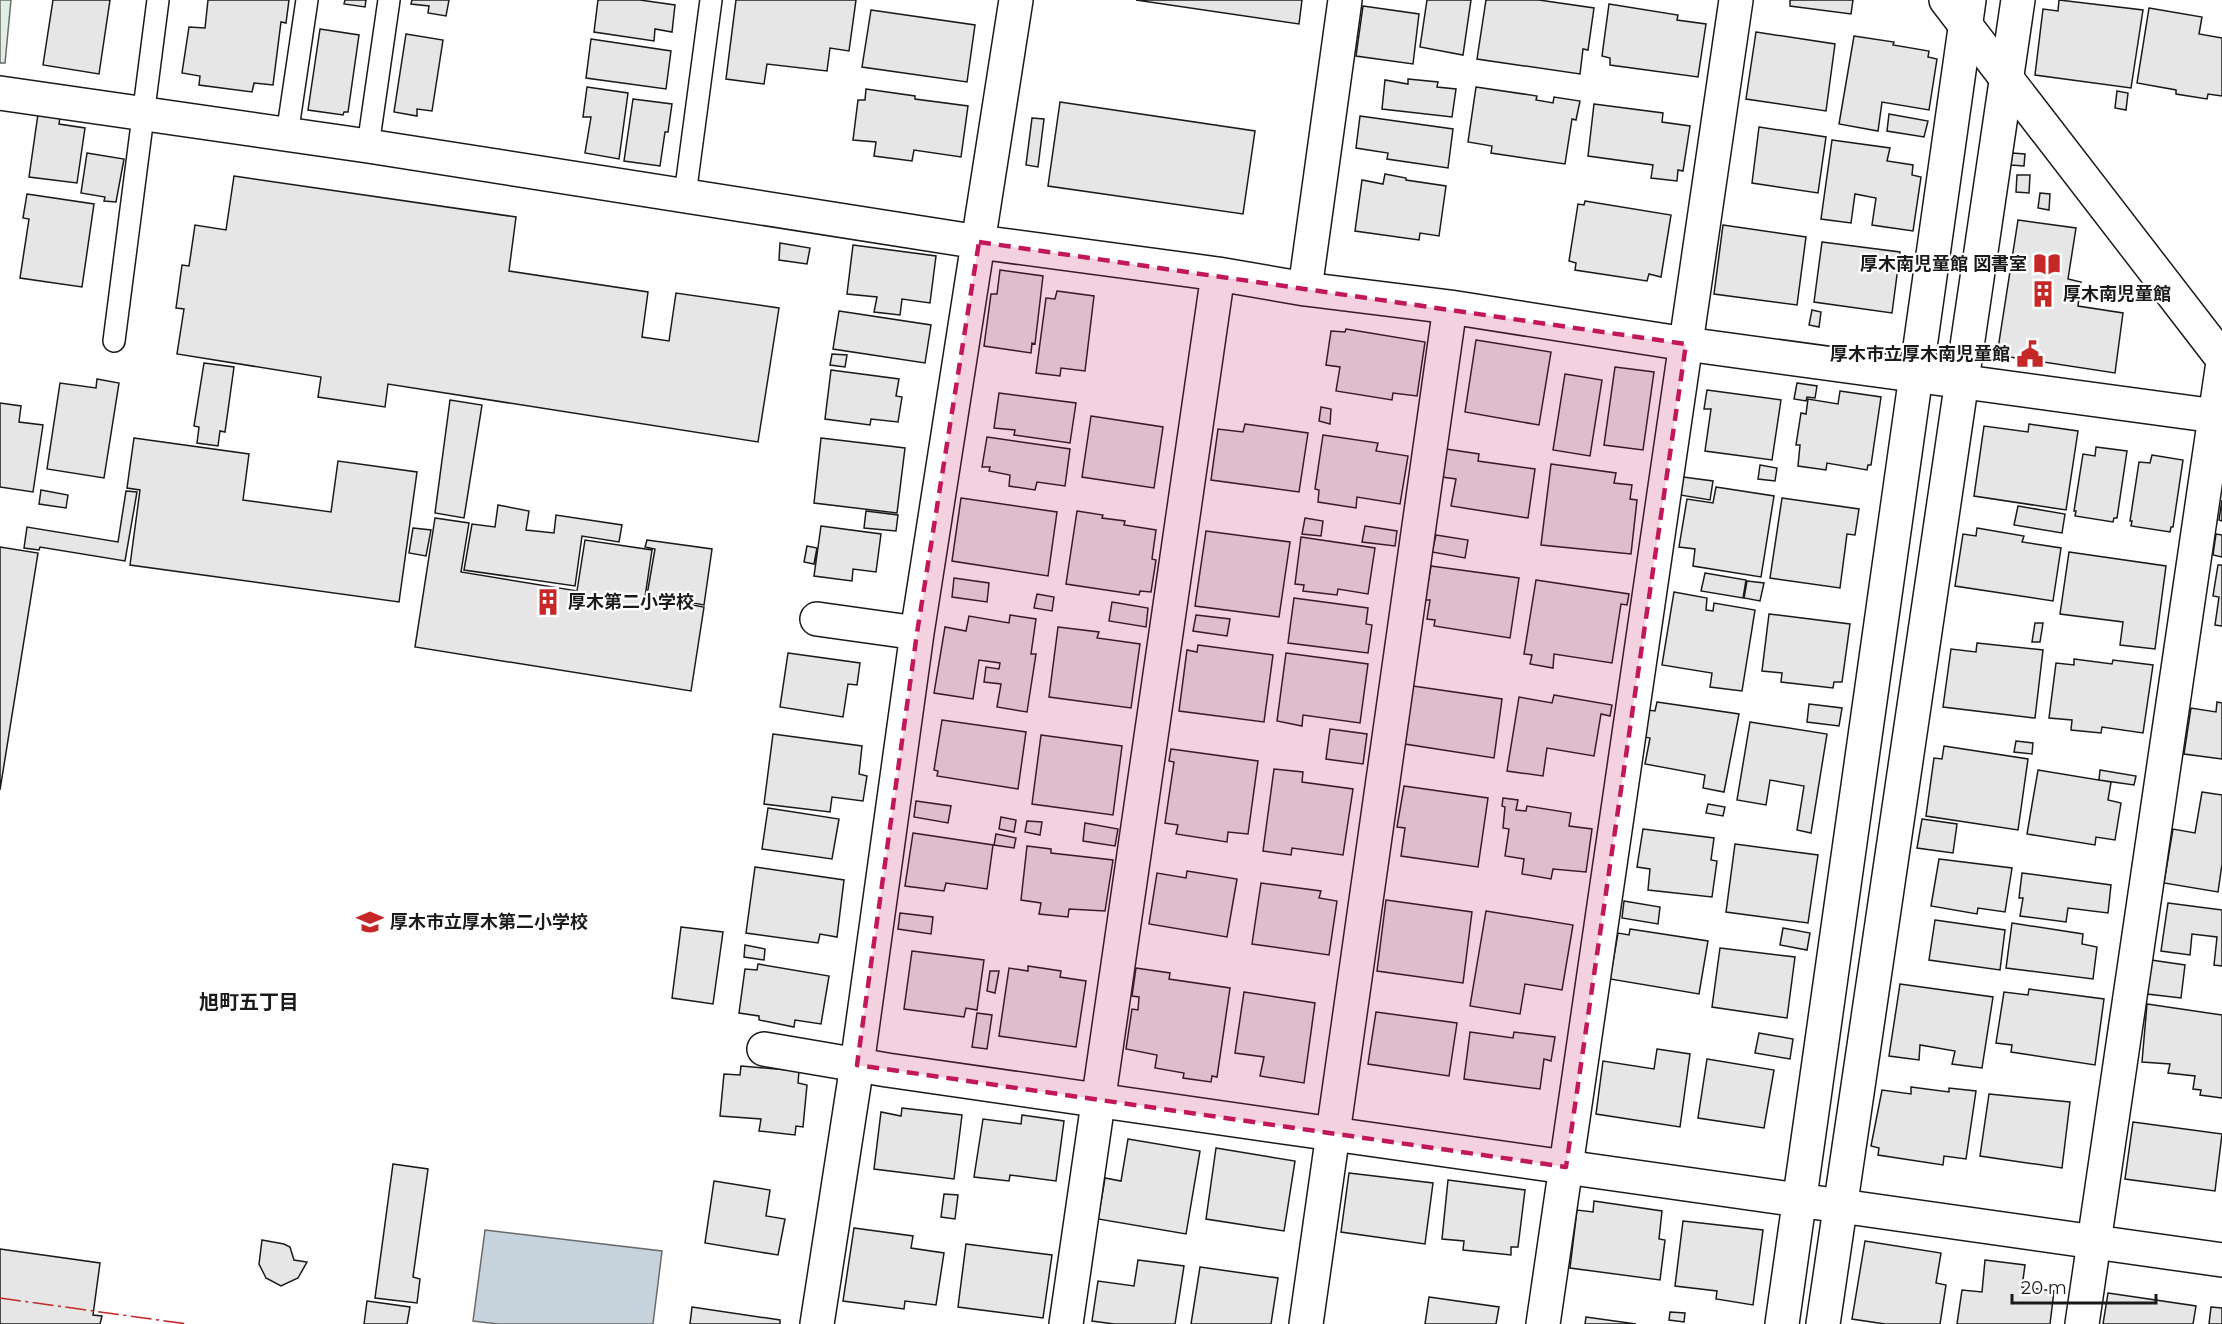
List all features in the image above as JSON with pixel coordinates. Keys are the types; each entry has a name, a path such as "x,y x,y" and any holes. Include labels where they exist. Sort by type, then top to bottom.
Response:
{"street":[{"path":"817,1324 857,1065 917,633 1016,0"},
{"path":"1305,290 1345,0"},
{"path":"1544,1324 1736,0"},
{"path":"1823,1324 2018,0"},
{"path":"1960,8 2006,78 2222,358"},
{"path":"1782,1324 1916,375 1960,8"},
{"path":"0,93 368,146 979,243 1218,274 1305,290 1450,307 1686,344 2218,416"},
{"path":"1066,1324 1218,274"},
{"path":"1306,1324 1450,307"},
{"path":"2082,1324 2218,416 2222,369"},
{"path":"817,619 917,633"},
{"path":"764,1049 857,1065 1801,1202 2222,1260"}],"lane":[{"path":"114,341 158,0"},
{"path":"287,135 307,0"},
{"path":"368,146 389,0"},
{"path":"685,195 711,0"}],"highlighted area":[{"path":"979,242 1686,344 1566,1167 857,1065 917,633"}],"green space":[{"path":"0,0 11,0 5,63 0,63"}],"shaded area":[{"path":"485,1230 662,1251 653,1324 498,1324 473,1321"}],"building":[{"path":"53,0 110,0 99,74 43,65"},
{"path":"208,0 289,0 286,23 281,22 273,85 254,83 252,92 199,85 200,76 182,73 189,27 205,28"},
{"path":"345,0 366,0 365,7 344,4"},
{"path":"412,0 449,0 446,16 428,13 429,6 411,4"},
{"path":"598,0 640,0 675,5 672,32 655,29 654,41 594,32"},
{"path":"736,0 856,0 849,51 830,48 827,71 767,64 764,84 726,79"},
{"path":"1136,0 1302,0 1299,24"},
{"path":"1427,0 1471,0 1463,55 1420,47"},
{"path":"1486,0 1539,0 1594,8 1588,50 1583,49 1580,74 1477,59"},
{"path":"1790,0 1853,0 1851,14 1790,6"},
{"path":"2059,0 2143,10 2131,88 2035,75 2043,9 2058,11"},
{"path":"1609,4 1678,15 1677,20 1706,24 1698,77 1610,65 1610,58 1602,56"},
{"path":"1363,6 1419,14 1413,64 1356,56"},
{"path":"2149,8 2202,17 2199,34 2222,38 2222,96 2208,94 2207,99 2176,94 2176,90 2137,83"},
{"path":"871,10 975,25 967,82 862,67"},
{"path":"320,29 359,35 348,112 344,112 343,115 308,110"},
{"path":"1756,32 1835,44 1826,111 1746,99"},
{"path":"406,34 443,40 432,111 417,109 417,116 394,112"},
{"path":"1854,36 1894,42 1893,45 1929,51 1928,57 1937,59 1929,110 1882,102 1878,131 1839,124"},
{"path":"591,39 671,51 666,89 586,78"},
{"path":"1408,79 1438,82 1437,87 1456,89 1452,117 1382,109 1385,80 1408,84"},
{"path":"587,87 628,93 619,159 585,153 591,117 583,117"},
{"path":"1476,87 1537,96 1536,100 1553,103 1554,97 1580,101 1576,120 1572,119 1565,164 1491,153 1492,146 1468,142"},
{"path":"866,89 915,96 915,99 968,106 961,157 914,150 912,161 874,156 876,142 853,140 858,100 865,100"},
{"path":"2117,91 2128,93 2126,110 2115,108"},
{"path":"633,99 672,104 660,166 624,161"},
{"path":"1060,102 1255,131 1243,214 1048,186"},
{"path":"1594,104 1663,113 1662,122 1690,126 1683,171 1678,170 1677,181 1651,178 1653,165 1588,156"},
{"path":"38,114 60,117 59,124 85,128 77,183 29,177"},
{"path":"1889,114 1928,121 1924,137 1887,131"},
{"path":"1360,116 1453,129 1448,168 1387,159 1388,153 1356,148"},
{"path":"1032,118 1044,119 1038,167 1026,165"},
{"path":"1759,127 1826,137 1818,193 1752,183"},
{"path":"1832,140 1890,148 1887,161 1913,165 1912,175 1921,177 1913,231 1872,225 1876,198 1855,194 1851,223 1821,219"},
{"path":"87,153 124,159 116,202 104,201 105,197 81,193"},
{"path":"2012,153 2025,154 2024,166 2011,165"},
{"path":"1385,174 1406,178 1406,180 1446,186 1439,236 1420,233 1419,240 1355,231 1362,180 1383,184"},
{"path":"2017,175 2030,175 2029,193 2016,192"},
{"path":"234,176 516,217 509,271 648,292 642,337 669,341 676,293 779,308 758,442 388,384 385,407 318,397 321,377 177,354 184,309 176,308 182,265 189,266 195,225 226,230"},
{"path":"2040,193 2050,194 2049,210 2038,208"},
{"path":"27,194 94,204 82,287 20,278 29,219 23,218"},
{"path":"1585,201 1671,215 1661,277 1649,274 1647,281 1575,270 1576,263 1569,261 1578,204 1584,205"},
{"name":"厚木南児童館","path":"2018,220 2076,228 2068,279 2081,282 2078,306 2123,313 2115,373 1997,355"},
{"path":"1723,225 1806,237 1797,305 1714,294"},
{"path":"1822,242 1900,252 1892,313 1814,302"},
{"path":"780,243 810,248 807,264 779,260"},
{"path":"853,245 936,256 930,303 902,299 900,315 874,312 877,297 847,294"},
{"path":"1000,270 1043,276 1035,344 1032,343 1031,353 984,346 991,294 997,294"},
{"path":"1057,291 1094,296 1085,371 1061,368 1060,376 1036,373 1046,298 1055,299"},
{"path":"1812,310 1821,312 1819,327 1809,325"},
{"path":"839,311 931,325 925,363 833,349"},
{"path":"1346,329 1425,342 1417,396 1393,393 1392,400 1336,391 1340,367 1326,365 1331,331 1345,332"},
{"path":"1476,340 1551,352 1539,425 1465,412"},
{"path":"832,354 847,355 845,367 830,365"},
{"path":"204,363 234,367 225,432 220,431 218,446 197,443 199,427 194,426"},
{"path":"1615,367 1654,372 1643,450 1604,445"},
{"path":"831,370 899,379 896,396 902,397 898,422 871,419 870,425 825,419"},
{"path":"1565,374 1602,380 1590,456 1553,450"},
{"path":"97,379 119,383 104,478 47,469 60,383 96,388"},
{"path":"1797,383 1817,386 1815,398 1807,397 1806,401 1794,399"},
{"path":"1707,390 1781,400 1772,460 1705,451 1711,409 1704,409"},
{"path":"1840,391 1881,397 1871,465 1868,465 1867,470 1827,463 1826,470 1798,466 1800,445 1796,445 1801,413 1806,414 1808,399 1838,404"},
{"path":"999,393 1076,403 1070,443 1014,435 1015,430 994,428"},
{"path":"450,400 482,405 464,518 435,513"},
{"path":"0,403 21,406 19,422 43,425 33,492 0,487"},
{"path":"1321,407 1331,409 1330,424 1319,421"},
{"path":"1091,416 1163,427 1154,488 1082,477"},
{"path":"1245,424 1308,433 1299,492 1211,480 1218,429 1243,432"},
{"path":"2029,424 2078,431 2066,510 1974,496 1984,426 2028,432"},
{"path":"1323,435 1378,443 1376,451 1408,456 1400,504 1357,497 1356,508 1318,502 1319,490 1315,489"},
{"path":"987,437 1070,449 1065,486 1037,482 1035,490 1009,486 1010,475 989,471 990,467 982,467"},
{"path":"134,438 249,454 243,500 331,512 338,461 417,472 399,602 130,565 140,490 127,488"},
{"path":"821,438 905,448 897,513 814,503"},
{"path":"2096,447 2127,451 2117,518 2114,518 2113,522 2075,516 2083,454 2095,456"},
{"path":"1446,449 1479,454 1478,461 1535,469 1528,518 1451,506 1456,479 1442,477"},
{"path":"2152,455 2183,460 2173,527 2170,532 2131,526 2139,462 2150,463"},
{"path":"1551,464 1616,473 1614,483 1632,485 1630,499 1637,500 1631,554 1541,545"},
{"path":"1760,465 1777,468 1775,481 1758,479"},
{"path":"1683,477 1713,481 1710,500 1680,495"},
{"path":"1716,487 1774,496 1761,577 1693,566 1695,549 1679,547 1687,499 1713,503"},
{"path":"41,490 68,495 66,508 39,504"},
{"path":"126,491 137,492 125,561 40,547 39,550 24,548 27,527 118,542"},
{"path":"961,498 1057,512 1048,576 952,561"},
{"path":"1782,498 1859,509 1855,535 1847,534 1840,588 1770,578"},
{"path":"2222,500 2222,521 2219,520"},
{"path":"498,505 529,511 526,530 554,533 556,515 622,525 619,542 582,536 575,586 464,570 472,524 495,527"},
{"path":"2018,506 2065,514 2062,533 2014,525"},
{"path":"866,511 898,515 896,531 864,528"},
{"path":"1077,511 1125,521 1124,525 1156,530 1152,559 1156,560 1151,592 1140,591 1139,595 1066,584"},
{"name":"厚木第二小学校","path":"435,518 469,523 461,572 577,591 585,540 652,550 645,597 704,607 691,691 415,647"},
{"path":"1305,518 1323,521 1321,536 1302,534"},
{"path":"821,526 881,534 876,572 853,569 852,581 814,576"},
{"path":"1365,526 1397,531 1395,546 1362,542"},
{"path":"413,528 431,530 426,556 409,553"},
{"path":"1977,528 2024,536 2022,542 2061,548 2053,601 1955,586 1963,534 1976,536"},
{"path":"1206,531 1290,542 1279,617 1195,606"},
{"path":"2216,534 2222,535 2222,557 2213,555"},
{"path":"1436,535 1468,540 1465,558 1432,552"},
{"path":"1301,537 1375,548 1368,594 1338,589 1337,595 1303,591 1304,585 1295,584"},
{"path":"647,540 712,549 704,605 647,595 655,549 645,547"},
{"path":"807,546 817,548 814,564 804,562"},
{"path":"0,547 38,553 0,790"},
{"path":"2069,552 2166,566 2155,649 2120,645 2123,622 2060,614"},
{"path":"2218,565 2222,565 2222,626 2215,625 2219,597 2213,596"},
{"path":"1431,566 1519,578 1510,638 1434,626 1435,620 1427,619 1430,600 1425,600"},
{"path":"1705,573 1746,580 1743,598 1701,591"},
{"path":"954,578 989,583 987,602 952,597"},
{"path":"1536,580 1629,594 1627,605 1621,604 1612,663 1554,654 1553,668 1530,664 1532,655 1524,654"},
{"path":"1747,581 1764,583 1760,601 1744,598"},
{"path":"1674,592 1707,598 1706,610 1713,611 1714,603 1755,610 1742,691 1710,687 1712,673 1662,665"},
{"path":"1037,594 1054,597 1052,611 1034,608"},
{"path":"1294,598 1368,608 1366,624 1372,625 1368,653 1288,643"},
{"path":"1112,602 1148,608 1146,627 1109,621"},
{"path":"1769,614 1850,624 1842,682 1834,682 1833,688 1781,682 1782,673 1762,671"},
{"path":"1010,615 1036,619 1031,654 1036,654 1027,712 997,707 1001,684 984,682 986,667 999,669 1000,663 979,660 973,699 934,693 945,627 966,631 969,616 1009,623"},
{"path":"1196,615 1230,619 1227,636 1193,631"},
{"path":"2035,623 2043,623 2040,642 2032,642"},
{"path":"1058,627 1099,632 1097,638 1140,644 1131,708 1049,697"},
{"path":"1977,643 2043,650 2035,718 1943,707 1951,649 1976,652"},
{"path":"1198,645 1273,655 1264,722 1179,711 1187,650 1197,652"},
{"path":"788,653 860,663 857,685 848,684 843,717 780,707"},
{"path":"1286,653 1368,664 1360,723 1303,715 1302,726 1277,721"},
{"path":"2074,659 2112,664 2113,660 2153,665 2143,733 2102,727 2101,733 2071,730 2072,720 2049,718 2056,663 2074,665"},
{"path":"1413,686 1502,699 1494,758 1405,744"},
{"path":"1554,695 1612,705 1610,716 1601,714 1594,756 1547,748 1543,776 1507,771 1519,697 1552,703"},
{"path":"1657,702 1739,714 1724,792 1703,788 1705,775 1645,764 1650,738 1644,737 1648,710 1655,711"},
{"path":"2217,702 2222,703 2222,759 2184,754 2191,708 2216,712"},
{"path":"1809,704 1842,708 1839,726 1807,722"},
{"path":"942,720 1026,732 1018,789 937,776 938,771 934,770"},
{"path":"1750,722 1827,734 1811,833 1797,830 1804,786 1770,780 1766,805 1737,800"},
{"path":"1330,729 1367,734 1363,764 1326,759"},
{"path":"773,734 862,746 859,774 867,776 863,801 832,797 830,812 764,804"},
{"path":"1041,735 1122,746 1113,815 1032,804"},
{"path":"2016,741 2033,743 2032,754 2014,752"},
{"path":"1944,746 2028,759 2018,830 1926,816 1934,758 1942,759"},
{"path":"1171,749 1258,761 1248,834 1228,832 1227,842 1176,834 1178,825 1165,823 1174,762 1169,761"},
{"path":"1274,769 1303,772 1302,782 1353,789 1343,855 1292,848 1291,855 1263,851"},
{"path":"2038,770 2111,782 2108,800 2121,803 2115,840 2096,837 2095,845 2027,834"},
{"path":"2100,770 2136,776 2134,785 2099,780"},
{"path":"1404,786 1488,798 1478,867 1401,856 1405,828 1397,827"},
{"path":"2202,792 2222,795 2222,864 2218,892 2164,883 2173,829 2195,833"},
{"path":"1503,798 1518,800 1516,810 1526,811 1527,806 1571,813 1569,826 1592,829 1586,872 1553,869 1551,879 1522,874 1524,859 1505,856 1509,829 1503,828 1505,807 1502,806"},
{"path":"916,801 951,806 948,823 914,817"},
{"path":"1708,804 1725,807 1723,816 1706,813"},
{"path":"768,808 839,819 832,859 762,849"},
{"path":"1001,817 1016,820 1014,832 999,829"},
{"path":"1922,819 1957,824 1953,853 1917,848"},
{"path":"1027,821 1042,822 1040,835 1025,832"},
{"path":"1085,823 1118,829 1115,846 1083,841"},
{"path":"1643,829 1714,838 1711,860 1717,861 1712,897 1648,890 1650,869 1637,867"},
{"path":"913,833 993,845 987,889 946,883 944,891 905,886"},
{"path":"996,834 1016,838 1014,848 994,845"},
{"path":"1735,844 1818,855 1808,923 1726,912"},
{"path":"1027,846 1051,849 1051,853 1113,860 1105,911 1069,909 1068,917 1039,914 1041,903 1021,900"},
{"path":"1939,859 2012,868 2005,912 1978,908 1977,914 1931,906"},
{"path":"755,867 844,880 837,937 820,934 818,943 746,933"},
{"path":"1187,871 1237,879 1227,937 1149,924 1157,873 1186,878"},
{"path":"2022,873 2111,885 2108,913 2068,908 2066,922 2020,916 2023,898 2019,898"},
{"path":"1261,883 1321,891 1319,898 1337,901 1329,955 1252,944"},
{"path":"1386,900 1472,912 1463,983 1377,971"},
{"path":"1624,901 1660,907 1658,924 1622,918"},
{"path":"2168,903 2222,910 2222,966 2214,965 2217,937 2192,934 2190,955 2161,951"},
{"path":"1486,911 1573,925 1562,990 1525,984 1520,1014 1470,1006"},
{"path":"900,913 933,917 931,934 898,929"},
{"path":"1935,920 2005,930 2000,970 1929,960"},
{"path":"2012,923 2083,934 2082,944 2097,947 2093,979 2006,968"},
{"path":"681,927 723,932 713,1004 672,998"},
{"path":"1783,928 1810,933 1807,950 1780,945"},
{"path":"1630,929 1708,941 1699,994 1610,979 1618,933 1629,935"},
{"path":"745,945 765,949 764,960 744,957"},
{"path":"1720,948 1795,957 1787,1018 1712,1007"},
{"path":"912,951 984,960 977,1010 966,1008 964,1017 904,1009"},
{"path":"2151,960 2185,965 2181,998 2147,994"},
{"path":"758,964 829,976 821,1024 795,1020 794,1027 759,1020 759,1016 739,1013 745,969 757,970"},
{"path":"1028,966 1061,971 1060,977 1086,981 1076,1047 999,1036 1009,968 1028,971"},
{"path":"1136,968 1170,973 1169,979 1230,988 1217,1077 1212,1076 1211,1082 1183,1078 1184,1073 1155,1068 1157,1055 1126,1049 1132,1009 1138,1010 1139,997 1132,996"},
{"path":"990,971 999,971 995,993 987,991"},
{"path":"1900,984 1993,997 1982,1068 1952,1064 1955,1051 1920,1045 1919,1060 1889,1056"},
{"path":"2029,989 2104,999 2095,1065 2011,1052 2012,1045 1996,1043 2004,992 2028,995"},
{"path":"1244,992 1315,1003 1304,1083 1260,1076 1264,1057 1235,1053"},
{"path":"2147,1004 2222,1015 2222,1098 2200,1095 2201,1090 2193,1089 2195,1076 2168,1073 2170,1064 2142,1062"},
{"path":"1376,1012 1457,1023 1449,1076 1368,1064"},
{"path":"977,1013 992,1015 987,1049 972,1047"},
{"path":"1470,1032 1513,1038 1514,1032 1555,1037 1551,1061 1544,1059 1540,1089 1464,1079"},
{"path":"1759,1033 1793,1039 1790,1059 1755,1053"},
{"path":"1657,1049 1690,1054 1680,1127 1596,1114 1603,1061 1654,1069"},
{"path":"1707,1059 1774,1070 1764,1128 1698,1118"},
{"path":"741,1066 799,1071 798,1083 807,1085 803,1127 796,1126 795,1135 759,1131 761,1119 720,1116 724,1074 740,1075"},
{"path":"1911,1087 1949,1092 1949,1088 1976,1091 1966,1159 1944,1156 1943,1165 1878,1155 1879,1148 1871,1146 1882,1090 1911,1094"},
{"path":"1989,1094 2070,1102 2062,1168 1980,1156"},
{"path":"902,1108 962,1115 954,1179 874,1169 881,1112 901,1116"},
{"path":"1022,1115 1064,1121 1056,1181 1010,1175 1009,1181 974,1177 983,1119 1021,1124"},
{"path":"2133,1122 2222,1134 2215,1191 2125,1179"},
{"path":"1128,1139 1200,1151 1186,1234 1098,1219 1105,1178 1121,1181"},
{"path":"1216,1148 1295,1161 1284,1231 1206,1219"},
{"path":"393,1164 428,1169 413,1277 420,1279 417,1303 375,1298"},
{"path":"1349,1173 1433,1183 1425,1244 1341,1232"},
{"path":"1448,1180 1525,1190 1518,1247 1511,1247 1511,1255 1463,1250 1464,1241 1442,1239"},
{"path":"714,1181 770,1190 766,1216 785,1219 778,1255 705,1243"},
{"path":"944,1194 958,1195 955,1219 941,1217"},
{"path":"1594,1201 1662,1211 1659,1239 1665,1240 1660,1280 1570,1268 1577,1210 1593,1212"},
{"path":"1683,1221 1763,1230 1753,1305 1716,1299 1717,1291 1675,1286"},
{"path":"854,1228 913,1236 911,1248 944,1253 936,1305 905,1301 904,1309 843,1301"},
{"path":"262,1240 284,1244 290,1247 294,1260 307,1262 298,1278 281,1286 266,1278 259,1264"},
{"path":"1865,1241 1941,1253 1936,1283 1946,1285 1940,1324 1885,1324 1852,1319"},
{"path":"966,1244 1052,1255 1043,1318 958,1307"},
{"path":"0,1249 100,1263 93,1315 102,1316 100,1324 0,1324"},
{"path":"1138,1260 1184,1266 1175,1324 1114,1324 1092,1321 1098,1281 1134,1286"},
{"path":"1985,1260 2025,1265 2022,1287 2054,1291 2050,1324 1957,1324 1962,1290 1982,1292"},
{"path":"1200,1267 1278,1278 1271,1324 1191,1324"},
{"path":"2108,1293 2196,1306 2193,1324 2103,1324"},
{"path":"1429,1297 1499,1307 1496,1324 1425,1324"},
{"path":"367,1301 410,1307 407,1324 364,1324"},
{"path":"692,1307 780,1320 780,1324 690,1324"},
{"path":"2211,1307 2222,1308 2222,1324 2209,1324"},
{"path":"1670,1312 1685,1313 1684,1322 1669,1320"},
{"path":"1586,1317 1636,1324 1585,1324"}],"power":[{"path":"0,1298 187,1324"}],"place":[{"name":"厚木南児童館 図書室","path":"2047,264"},
{"name":"厚木南児童館","path":"2043,294"},
{"name":"厚木市立厚木南児童館","path":"2030,354"},
{"name":"厚木第二小学校","path":"548,602"},
{"name":"厚木市立厚木第二小学校","path":"370,922"}],"district":[{"name":"旭町五丁目","path":"249,1002"}]}
